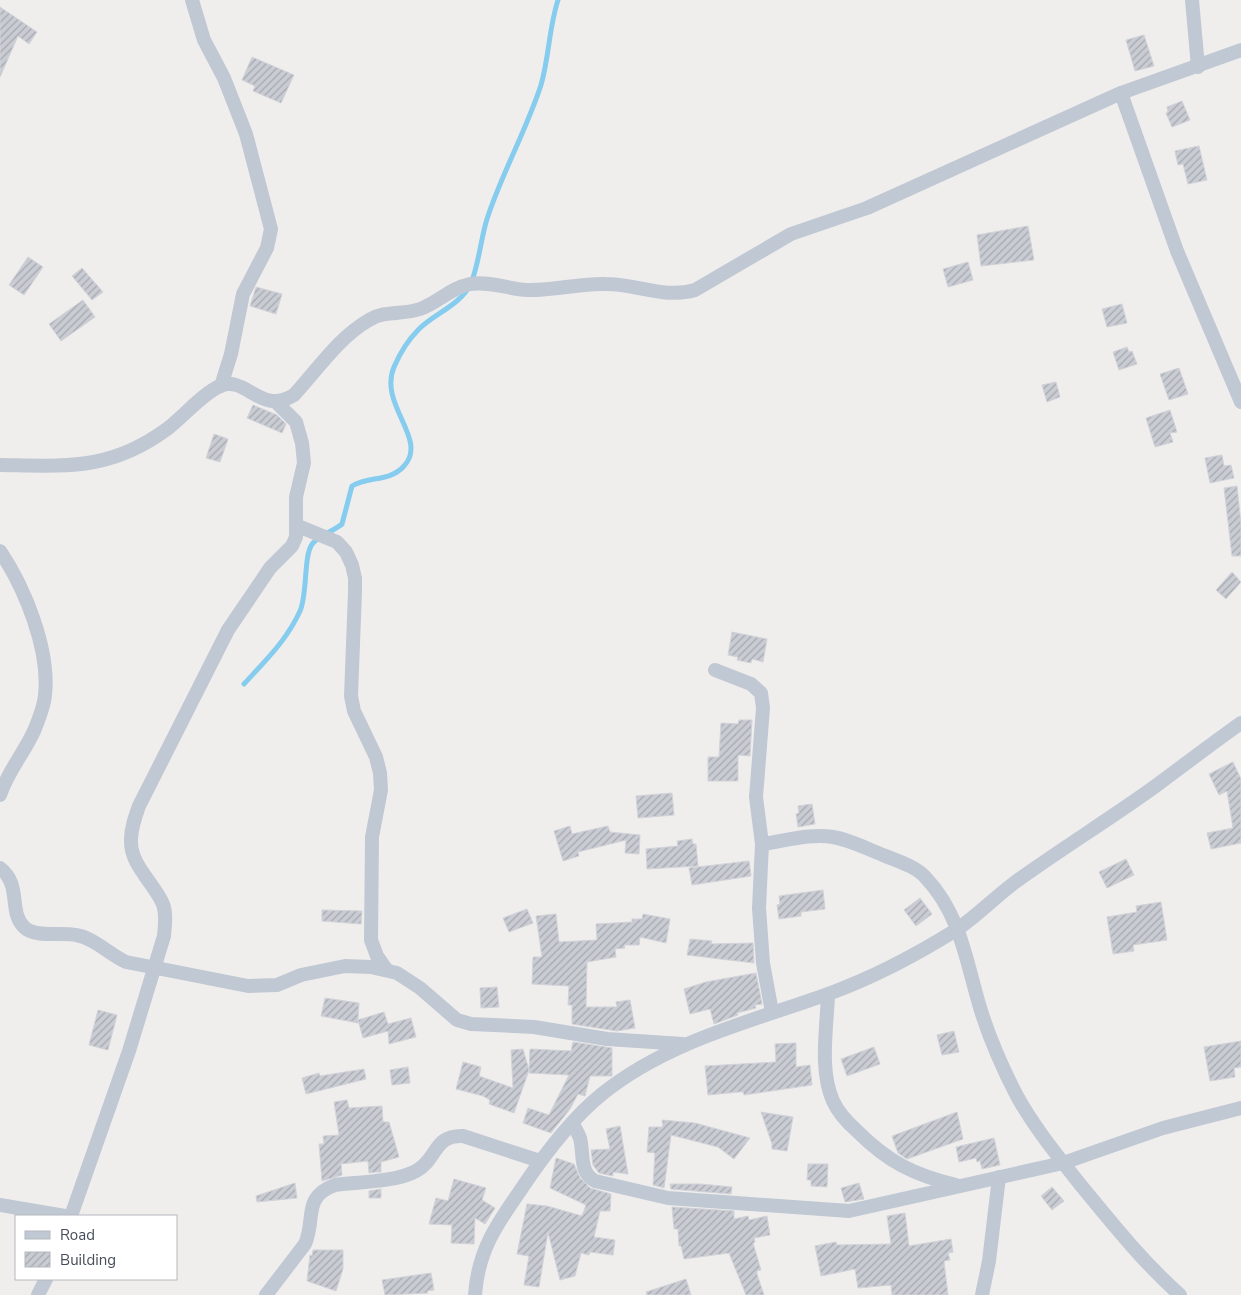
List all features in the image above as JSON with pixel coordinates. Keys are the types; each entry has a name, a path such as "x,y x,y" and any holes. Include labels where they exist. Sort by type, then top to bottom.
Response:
{"street":[{"path":"0,465 76,466 109,460 137,449 167,429 221,386 231,354 243,294 250,277 267,248 271,229 246,134 224,78 204,40 192,0"},
{"path":"1192,0 1198,67"},
{"path":"278,403 294,395 348,335 370,319 381,314 420,310 447,293 470,284 528,290 622,284 679,295 695,290 791,234 867,208 1121,93 1241,50"},
{"path":"1121,93 1177,251 1241,402"},
{"path":"71,1215 129,1051 155,966 166,920 163,903 136,862 130,841 133,823 139,806 228,630 270,568 292,546 298,526 296,497 304,463 302,444 296,422 278,403 268,401 238,386 221,386"},
{"path":"298,526 337,542 346,552 355,578 351,696 354,711 376,757 380,773 381,790 372,837 371,940 377,956 386,969"},
{"path":"0,552 19,586 36,629 42,652 46,684 42,709 34,731 5,780 0,794"},
{"path":"715,670 751,684 761,693 763,708 756,797 762,844 759,908 760,934 772,1012"},
{"path":"475,1295 481,1258 487,1241 540,1161 602,1093 654,1060 686,1044 772,1012 828,994 892,966 958,928 1012,884 1157,785 1241,723"},
{"path":"762,844 815,836 832,836 902,864 926,877 958,928 968,955 983,1017 998,1056 1018,1098 1063,1163 1139,1255 1180,1295"},
{"path":"0,868 7,874 14,885 19,919 24,927 32,932 79,935 126,962 155,966 228,984 248,986 277,985 301,975 344,966 386,969 420,988 457,1020 471,1024 534,1027 607,1039 686,1044"},
{"path":"828,994 826,1047 828,1080 833,1102 847,1122 870,1145 895,1164 925,1177 960,1186"},
{"path":"573,1124 580,1137 585,1172 589,1178 668,1198 849,1211 1063,1163 1163,1128 1241,1108"},
{"path":"266,1295 305,1244 309,1236 313,1203 324,1189 335,1185 411,1173 425,1165 443,1140 455,1136 463,1136 540,1161"},
{"path":"982,1295 989,1261 1000,1177"},
{"path":"0,1205 59,1215"},
{"path":"38,1295 46,1280"}],"building":[{"path":"0,7 37,32 29,44 18,36 0,77"},
{"path":"1144,35 1154,66 1135,71 1126,40"},
{"path":"252,57 294,75 281,103 253,91 255,86 242,80"},
{"path":"1182,101 1190,120 1172,127 1166,113 1168,112 1167,107"},
{"path":"1199,146 1207,180 1188,184 1183,164 1178,165 1175,151"},
{"path":"1028,226 1034,260 981,266 977,235"},
{"path":"28,257 43,267 24,295 9,285"},
{"path":"968,262 973,280 948,287 943,269"},
{"path":"82,268 103,292 92,300 72,276"},
{"path":"256,287 282,294 276,314 250,306"},
{"path":"83,300 95,317 61,341 49,324"},
{"path":"1122,304 1127,323 1107,327 1102,309"},
{"path":"1127,347 1129,352 1132,351 1137,364 1119,370 1113,352"},
{"path":"1179,368 1188,394 1169,400 1160,374"},
{"path":"1056,382 1060,397 1047,402 1042,385"},
{"path":"253,405 277,415 286,424 282,433 247,418"},
{"path":"1170,410 1177,432 1170,433 1173,442 1155,447 1146,418"},
{"path":"214,434 228,439 220,462 206,458"},
{"path":"1222,455 1224,466 1231,465 1234,478 1210,483 1205,458"},
{"path":"1237,486 1241,523 1241,556 1232,556 1224,488"},
{"path":"1232,572 1241,582 1226,599 1216,590"},
{"path":"732,632 767,639 763,662 752,659 751,663 737,660 738,657 728,655"},
{"path":"739,720 752,720 750,756 738,755 738,781 708,781 708,757 719,757 721,723 738,724"},
{"path":"1233,762 1241,779 1241,843 1211,849 1207,833 1233,828 1227,791 1219,795 1209,774"},
{"path":"672,793 674,815 638,818 636,796"},
{"path":"812,804 815,824 798,827 796,814 799,813 798,806"},
{"path":"570,826 572,834 608,826 610,832 640,835 639,854 625,853 626,840 578,852 579,856 563,861 554,831"},
{"path":"692,839 693,844 696,844 698,866 647,869 646,849 678,846 677,841"},
{"path":"1126,859 1134,875 1107,888 1099,872"},
{"path":"749,861 751,876 692,885 689,868"},
{"path":"823,890 825,909 801,912 801,916 779,919 777,905 780,904 779,896"},
{"path":"920,898 932,914 916,926 904,910"},
{"path":"1161,902 1167,940 1133,945 1134,951 1113,954 1107,917 1137,912 1136,906"},
{"path":"527,909 533,923 509,932 503,918"},
{"path":"322,910 362,911 361,924 322,921"},
{"path":"556,914 559,942 597,940 596,924 632,922 632,919 642,919 643,914 670,919 666,943 640,937 639,945 624,945 625,948 615,949 616,957 587,962 586,1007 617,1007 616,1002 630,1000 635,1028 617,1031 572,1024 572,1005 568,1005 569,986 532,984 533,957 542,957 536,916"},
{"path":"690,939 712,941 711,944 753,943 754,963 687,955"},
{"path":"756,973 762,1004 755,1005 756,1008 737,1013 738,1015 714,1024 710,1009 690,1014 684,989 706,982"},
{"path":"497,987 499,1007 481,1008 480,988"},
{"path":"325,998 359,1003 358,1023 321,1016"},
{"path":"98,1010 117,1015 108,1050 89,1045"},
{"path":"384,1012 388,1024 411,1018 416,1037 389,1044 388,1031 363,1038 358,1020"},
{"path":"954,1031 959,1052 942,1055 937,1035"},
{"path":"1241,1041 1241,1067 1234,1068 1235,1077 1210,1081 1204,1047"},
{"path":"573,1042 612,1048 612,1076 590,1076 585,1096 578,1094 570,1109 551,1133 523,1123 528,1108 549,1115 569,1075 529,1073 530,1049 571,1051"},
{"path":"796,1043 796,1067 810,1065 812,1085 744,1095 743,1092 739,1092 708,1095 705,1066 776,1062 775,1044"},
{"path":"874,1047 880,1064 847,1076 841,1059"},
{"path":"523,1049 529,1070 514,1113 489,1104 490,1100 483,1096 456,1089 463,1062 481,1067 479,1076 513,1088 511,1050"},
{"path":"408,1067 410,1083 392,1085 390,1070"},
{"path":"364,1069 366,1079 306,1094 302,1078 319,1073 320,1076"},
{"path":"347,1100 349,1108 382,1106 383,1122 389,1122 399,1157 381,1162 381,1172 369,1173 368,1161 341,1164 342,1175 322,1181 319,1144 324,1144 323,1136 339,1135 334,1102"},
{"path":"761,1112 793,1117 787,1151 772,1149"},
{"path":"957,1112 963,1139 907,1159 898,1153 892,1136"},
{"path":"662,1120 695,1123 750,1138 734,1159 718,1147 671,1135 664,1188 653,1185 655,1153 647,1152 649,1127 663,1127"},
{"path":"620,1126 628,1174 613,1172 613,1176 599,1173 593,1165 591,1150 610,1149 606,1129"},
{"path":"994,1138 1000,1165 982,1169 980,1161 977,1162 976,1158 959,1162 956,1147"},
{"path":"556,1158 574,1164 580,1178 590,1188 611,1194 610,1211 600,1211 594,1237 615,1240 613,1255 590,1252 589,1255 581,1253 575,1276 560,1280 548,1232 539,1287 524,1285 529,1256 517,1254 527,1204 547,1206 582,1216 586,1205 550,1188"},
{"path":"808,1164 828,1164 827,1187 811,1186 811,1180 807,1180"},
{"path":"454,1179 486,1188 482,1200 495,1208 485,1224 475,1218 474,1244 451,1243 452,1225 429,1224 436,1198 448,1201"},
{"path":"295,1183 297,1198 257,1202 256,1196"},
{"path":"859,1183 864,1199 845,1202 841,1188"},
{"path":"670,1184 732,1187 731,1194 671,1189"},
{"path":"1052,1187 1064,1201 1052,1210 1041,1196"},
{"path":"381,1189 381,1198 369,1198 369,1191"},
{"path":"672,1207 734,1211 734,1219 748,1216 749,1220 767,1216 770,1235 754,1238 755,1242 753,1243 761,1270 757,1271 757,1274 764,1295 746,1295 729,1253 684,1259 681,1246 679,1246 678,1229 674,1229"},
{"path":"905,1213 909,1246 951,1239 953,1252 948,1253 950,1260 944,1261 948,1295 892,1295 891,1285 858,1288 855,1269 821,1276 815,1246 836,1242 837,1245 891,1244 887,1216"},
{"path":"313,1250 343,1250 343,1269 336,1291 307,1281 310,1255 312,1256"},
{"path":"431,1273 434,1290 427,1291 428,1293 385,1295 382,1280"},
{"path":"686,1279 691,1295 647,1295 646,1292"}],"waterway":[{"path":"244,684 275,650 295,622 304,594 310,548 316,540 342,524 352,486 365,481 386,477 398,471 404,466 410,456 411,444 408,433 392,395 391,381 394,367 405,346 415,333 425,323 460,298 473,279 485,226 493,202 541,85 558,0"}]}
